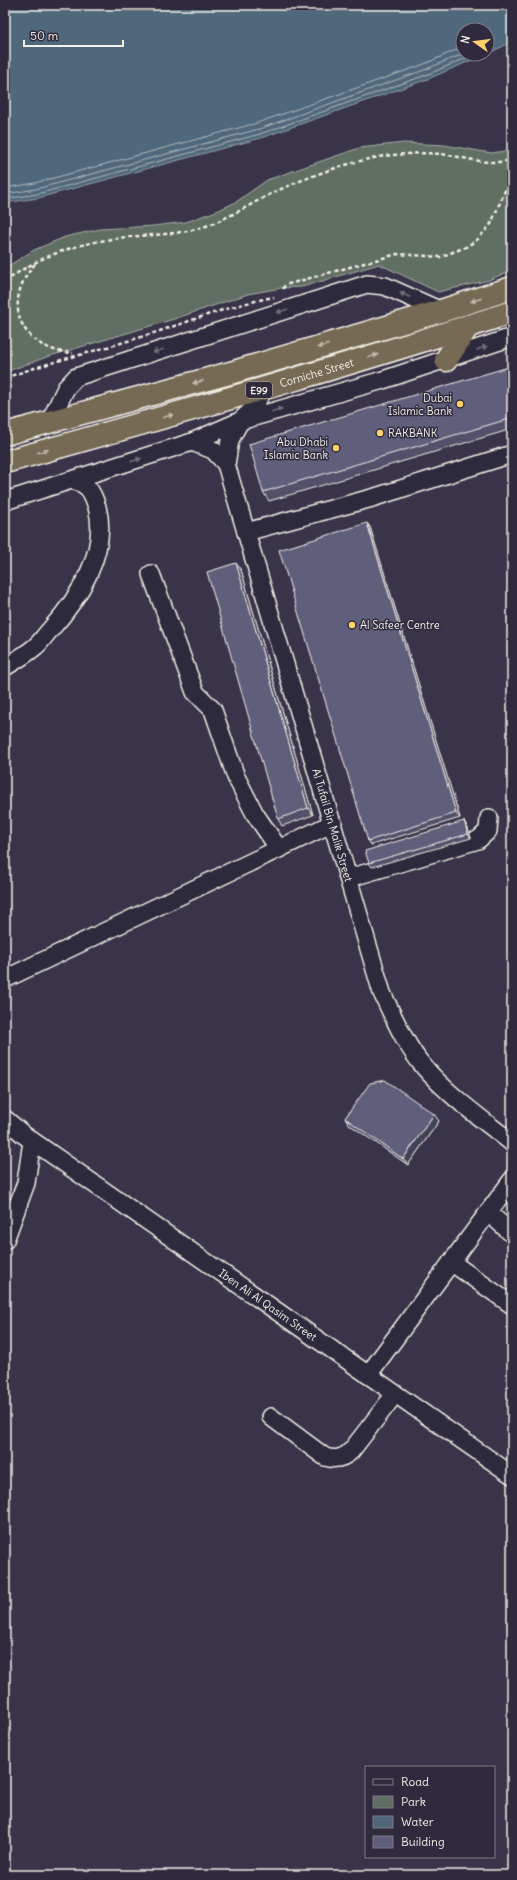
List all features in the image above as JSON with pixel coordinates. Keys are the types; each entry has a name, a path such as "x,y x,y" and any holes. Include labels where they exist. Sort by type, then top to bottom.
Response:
{"highway":[{"name":"E99","path":"8,430 50,421 230,373 441,312 512,288"},
{"name":"Corniche Street","path":"5,462 264,388 512,312"},
{"path":"446,360 468,326"}],"street":[{"path":"50,421 66,388 76,377 367,284 385,286 441,312"},
{"path":"5,501 192,442 240,421 446,360 512,338"},
{"path":"226,464 230,440 240,421 253,409 264,388"},
{"path":"192,442 213,450 226,464"},
{"path":"246,532 378,496 512,454"},
{"name":"Al Tufail Bin Malik Street","path":"226,464 382,993 401,1032 423,1066 444,1088 512,1143"},
{"path":"94,498 100,478 105,469"},
{"path":"5,666 36,646 64,614 82,586 94,561 100,532 100,517 89,488 82,483 72,480"},
{"path":"151,574 195,692 213,710 242,790 255,814 279,849"},
{"path":"349,878 478,840 488,832 489,818"},
{"path":"5,979 333,823"},
{"name":"Iben Ali Al Qasim Street","path":"5,1119 28,1138 512,1475"},
{"name":"Iben Ali Al Qasim Street","path":"5,1128 28,1138"},
{"path":"5,1240 26,1183 28,1138"},
{"path":"368,1375 512,1180"},
{"path":"488,1212 512,1234"},
{"path":"451,1262 512,1305"},
{"path":"271,1417 325,1457 336,1459 351,1451 395,1394"}],"path":[{"path":"5,282 36,262 60,252 99,241 129,237 177,234 206,226 226,218 279,190 326,171 369,159 428,153 483,162 512,160"},
{"path":"283,289 285,285 397,254 440,257 466,248 478,239 491,224 512,174"},
{"path":"36,262 26,276 19,293 17,304 19,318 26,332 38,343 52,350 73,353"}],"green space":[{"path":"404,143 444,145 491,153 512,150 512,270 489,280 438,292 379,264 302,287 281,288 248,294 174,319 47,357 5,372 5,268 34,250 65,237 100,229 153,226 186,222 236,202 267,180 359,148"}],"water":[{"path":"5,5 512,5 512,42 495,50 495,22 455,22 455,62 467,62 428,79 261,138 38,198 5,203"}],"building":[{"path":"512,366 512,418 263,492 249,444"},
{"name":"Al Safeer Centre","path":"367,523 456,813 368,841 279,550"},
{"path":"236,563 308,808 278,819 207,572"},
{"path":"464,821 468,834 369,863 365,851"},
{"path":"385,1080 434,1114 403,1159 345,1118 370,1083"}],"place":[{"name":"Dubai Islamic Bank","path":"460,404"},
{"name":"RAKBANK","path":"380,433"},
{"name":"Abu Dhabi Islamic Bank","path":"336,448"},
{"name":"Al Safeer Centre","path":"352,625"}]}
